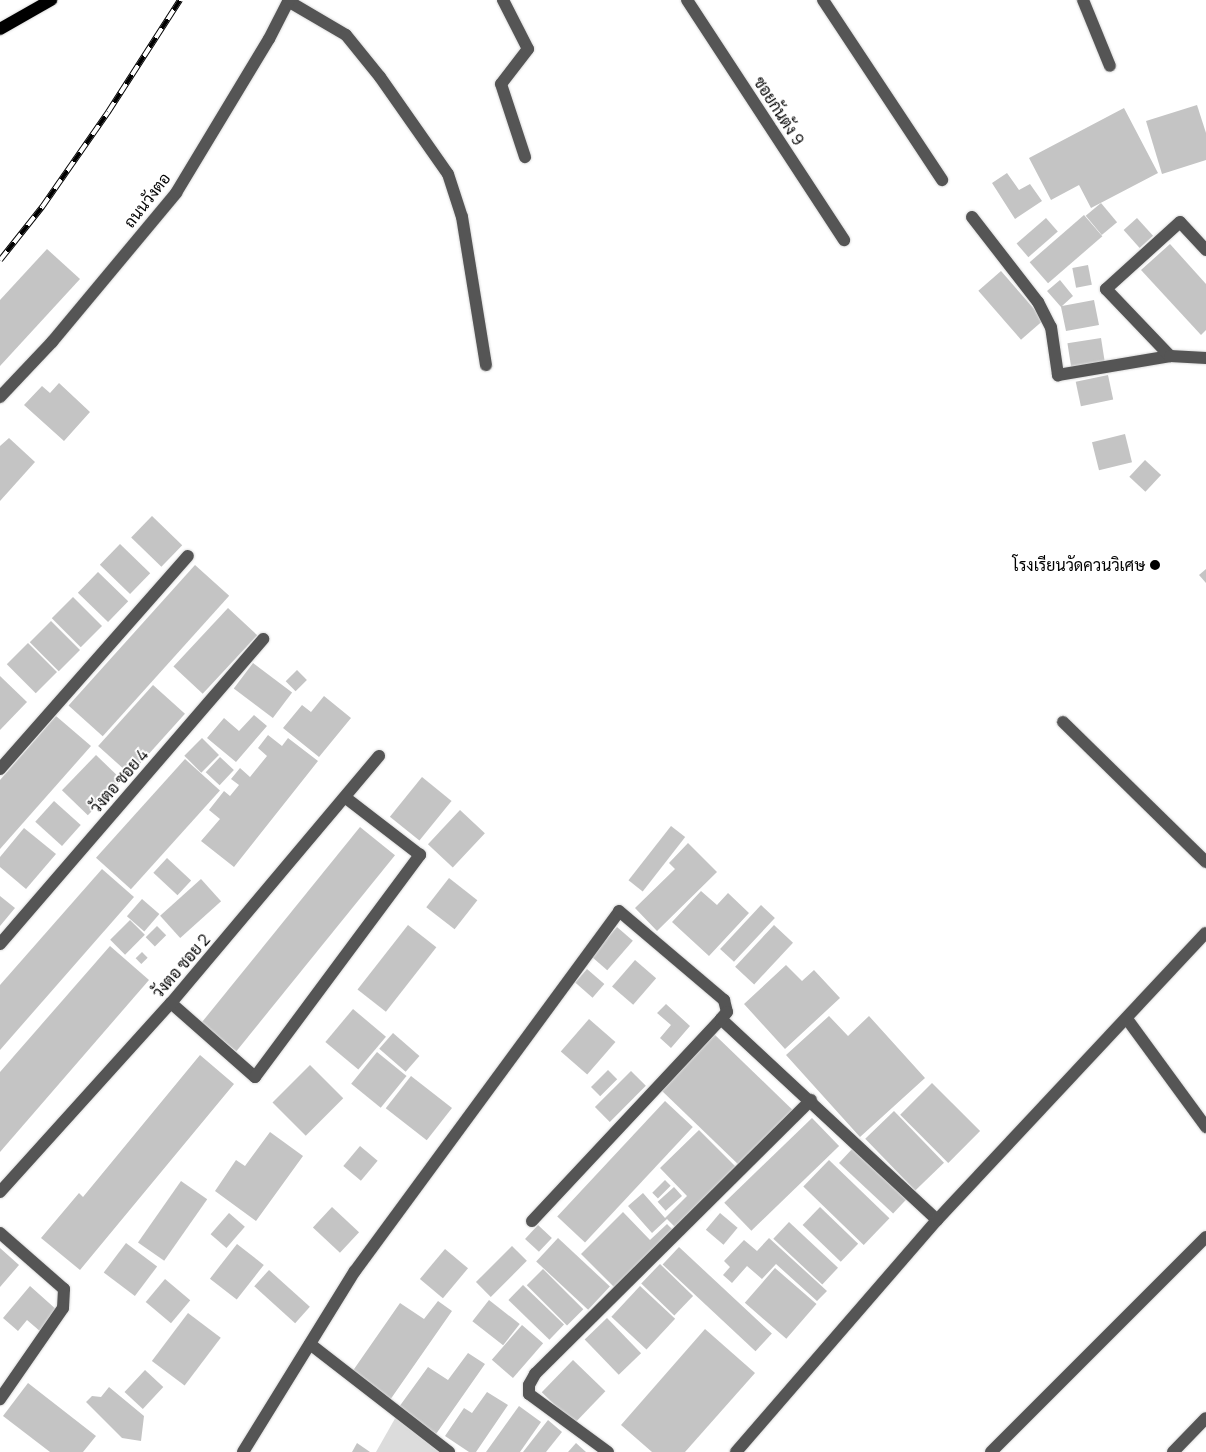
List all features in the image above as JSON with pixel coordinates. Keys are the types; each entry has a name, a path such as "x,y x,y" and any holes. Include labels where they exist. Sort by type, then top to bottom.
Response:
{"main road":[{"path":"0,29 51,0"}],"street":[{"path":"503,0 528,49 501,84 525,157"},
{"name":"ซอยกันตัง 9","path":"687,0 844,240"},
{"path":"823,0 942,180"},
{"path":"1082,0 1110,66"},
{"path":"289,1 346,35 380,77 448,174 462,217 486,365"},
{"name":"ถนนวังตอ","path":"0,397 52,342 176,193 269,39 289,1"},
{"path":"972,217 1038,302 1051,327 1058,375 1170,356 1206,358"},
{"path":"1170,356 1106,289 1180,222 1206,250"},
{"path":"0,769 188,556"},
{"name":"วังตอ ซอย 4","path":"0,944 263,640"},
{"path":"1062,722 1206,862"},
{"name":"วังตอ ซอย 2","path":"0,1192 171,1003 346,798 379,756"},
{"path":"171,1003 255,1077 420,855 346,798"},
{"path":"243,1452 355,1271 619,911 724,1000 727,1012 532,1221"},
{"path":"736,1452 937,1220 1206,933"},
{"path":"721,1019 811,1100 937,1220"},
{"path":"1127,1019 1206,1127"},
{"path":"608,1452 529,1394 529,1385 535,1374 811,1100"},
{"path":"0,1233 64,1289 63,1308 0,1399"},
{"path":"991,1452 1206,1237"},
{"path":"310,1344 449,1452"},
{"path":"1173,1452 1206,1418"}],"shaded area":[{"path":"397,1415 443,1452 376,1452"}],"building":[{"path":"1197,105 1206,133 1206,160 1162,174 1146,121"},
{"path":"1124,108 1158,173 1091,208 1079,185 1051,200 1029,158"},
{"path":"1007,173 1019,190 1030,184 1042,201 1015,219 992,183"},
{"path":"1101,203 1117,222 1102,235 1086,216"},
{"path":"1084,215 1102,236 1048,283 1030,262"},
{"path":"1046,218 1058,232 1028,257 1017,244"},
{"path":"1137,218 1153,236 1140,248 1124,230"},
{"path":"1170,244 1206,284 1206,330 1201,335 1141,270"},
{"path":"47,249 80,279 0,366 0,300"},
{"path":"1088,265 1092,285 1076,288 1072,268"},
{"path":"1001,271 1044,320 1021,340 978,291"},
{"path":"1060,280 1073,296 1062,306 1094,300 1099,325 1066,331 1061,307 1047,291"},
{"path":"1101,338 1105,362 1071,367 1067,343"},
{"path":"1108,375 1113,399 1081,406 1076,382"},
{"path":"59,383 90,412 64,441 24,405 42,386 50,393"},
{"path":"1125,434 1132,462 1099,470 1092,442"},
{"path":"9,438 35,462 0,501 0,446"},
{"path":"1145,460 1161,475 1145,492 1129,477"},
{"path":"152,516 182,545 161,567 131,538"},
{"path":"120,544 150,573 130,594 100,565"},
{"path":"195,565 229,596 103,736 69,705"},
{"path":"1206,569 1206,583 1199,575"},
{"path":"98,572 128,601 108,622 78,593"},
{"path":"73,597 102,626 81,647 52,618"},
{"path":"228,608 257,635 203,694 173,667"},
{"path":"51,621 80,650 59,671 30,642"},
{"path":"28,643 57,672 36,693 7,664"},
{"path":"253,663 292,692 273,718 234,689"},
{"path":"297,670 307,680 296,691 286,681"},
{"path":"0,676 27,702 0,730"},
{"path":"153,685 185,714 130,775 98,746"},
{"path":"324,696 351,718 319,757 283,728 302,705 311,712"},
{"path":"254,715 267,726 236,762 207,738 224,718 239,731"},
{"path":"56,716 91,746 0,849 0,780"},
{"path":"268,735 282,746 288,738 318,761 234,867 201,841 220,819 209,810 224,791 230,796 239,785 231,779 240,768 250,777 267,756 258,748"},
{"path":"202,738 219,755 201,773 184,756"},
{"path":"96,755 122,780 88,815 62,790"},
{"path":"220,757 234,770 220,785 206,772"},
{"path":"185,759 220,790 131,889 96,858"},
{"path":"422,777 452,801 419,841 390,817"},
{"path":"54,801 81,825 62,846 35,822"},
{"path":"460,810 485,833 453,868 428,844"},
{"path":"671,826 685,837 643,891 629,880"},
{"path":"360,827 395,855 236,1051 201,1023"},
{"path":"24,828 56,854 26,889 0,867 0,857"},
{"path":"688,843 717,872 657,931 635,908 675,869 669,863"},
{"path":"167,858 191,881 177,895 153,873"},
{"path":"102,869 134,897 0,1050 0,985"},
{"path":"449,878 477,900 455,929 426,907"},
{"path":"201,879 221,901 180,938 160,916"},
{"path":"701,891 717,905 728,893 749,913 709,956 672,922"},
{"path":"0,896 15,908 0,926"},
{"path":"142,899 159,914 144,931 127,916"},
{"path":"761,905 775,918 734,962 720,949"},
{"path":"130,920 145,935 125,955 110,940"},
{"path":"408,925 436,947 386,1012 358,990"},
{"path":"774,925 793,943 754,984 735,967"},
{"path":"157,926 166,935 155,947 146,937"},
{"path":"617,927 633,941 607,970 591,956"},
{"path":"110,946 149,980 0,1152 0,1072"},
{"path":"142,952 148,958 141,964 136,958"},
{"path":"635,960 656,978 633,1005 612,986"},
{"path":"786,965 802,981 814,970 840,998 785,1049 744,1004"},
{"path":"587,969 604,984 593,998 575,983"},
{"path":"666,1004 690,1026 671,1048 660,1038 671,1025 657,1013"},
{"path":"353,1009 386,1037 358,1070 325,1042"},
{"path":"829,1016 848,1036 869,1016 925,1078 860,1137 786,1055"},
{"path":"589,1019 615,1042 587,1074 561,1051"},
{"path":"393,1033 419,1056 406,1072 379,1049"},
{"path":"714,1034 792,1110 739,1165 661,1089"},
{"path":"377,1052 407,1076 381,1108 351,1084"},
{"path":"200,1055 234,1084 80,1270 41,1238 79,1193 83,1197"},
{"path":"310,1065 343,1098 306,1136 273,1102"},
{"path":"608,1070 617,1079 600,1096 591,1087"},
{"path":"631,1071 646,1086 610,1122 595,1107"},
{"path":"411,1076 452,1108 427,1140 386,1108"},
{"path":"932,1083 980,1131 948,1163 900,1115"},
{"path":"665,1101 693,1127 585,1242 557,1217"},
{"path":"894,1111 944,1163 915,1191 865,1139"},
{"path":"812,1118 839,1146 751,1231 724,1203"},
{"path":"699,1130 738,1169 677,1229 667,1219 652,1233 628,1206 643,1193 665,1218 687,1196 660,1168"},
{"path":"270,1132 303,1156 256,1221 215,1191 236,1160 245,1166"},
{"path":"360,1146 378,1161 361,1181 343,1166"},
{"path":"854,1147 908,1197 893,1214 839,1163"},
{"path":"829,1160 889,1218 864,1245 803,1187"},
{"path":"665,1180 671,1186 658,1198 652,1193"},
{"path":"181,1181 207,1199 164,1261 138,1242"},
{"path":"674,1187 682,1196 666,1211 658,1202"},
{"path":"332,1207 359,1232 340,1253 313,1227"},
{"path":"820,1207 858,1244 841,1262 803,1225"},
{"path":"623,1212 650,1240 667,1224 676,1233 618,1291 581,1254"},
{"path":"229,1213 245,1227 226,1248 211,1234"},
{"path":"720,1213 738,1228 723,1245 706,1230"},
{"path":"789,1222 838,1268 822,1285 773,1239"},
{"path":"538,1225 552,1238 539,1252 525,1239"},
{"path":"558,1238 610,1286 588,1310 536,1261"},
{"path":"769,1238 827,1291 817,1301 776,1264 762,1279 747,1266 732,1283 723,1275 730,1267 724,1261 744,1240 757,1251"},
{"path":"126,1243 157,1266 135,1296 104,1273"},
{"path":"237,1244 264,1265 237,1300 210,1279"},
{"path":"512,1246 527,1261 491,1297 476,1282"},
{"path":"679,1247 772,1334 756,1351 663,1265"},
{"path":"0,1248 19,1265 0,1287"},
{"path":"445,1249 468,1268 443,1298 420,1279"},
{"path":"660,1264 693,1296 674,1315 641,1283"},
{"path":"775,1268 817,1304 786,1339 745,1303"},
{"path":"543,1269 583,1309 567,1326 527,1285"},
{"path":"269,1270 310,1307 295,1323 254,1286"},
{"path":"165,1279 190,1300 171,1323 146,1302"},
{"path":"523,1285 564,1325 549,1340 508,1300"},
{"path":"30,1286 58,1311 41,1332 27,1320 18,1331 3,1318"},
{"path":"640,1286 675,1319 646,1349 611,1317"},
{"path":"489,1300 520,1324 503,1345 472,1321"},
{"path":"438,1301 452,1311 390,1400 352,1372 400,1303 424,1319"},
{"path":"188,1313 221,1338 185,1386 152,1361"},
{"path":"607,1318 641,1353 619,1375 585,1340"},
{"path":"522,1325 543,1343 513,1378 492,1360"},
{"path":"705,1329 755,1373 685,1452 652,1452 621,1425"},
{"path":"468,1353 485,1364 436,1434 399,1407 428,1367 448,1380"},
{"path":"573,1360 605,1391 574,1424 542,1392"},
{"path":"145,1370 163,1387 143,1409 125,1392"},
{"path":"28,1383 96,1436 83,1452 50,1452 3,1416"},
{"path":"109,1387 144,1416 141,1441 122,1438 86,1402 92,1396 101,1397"},
{"path":"487,1392 508,1405 476,1452 469,1452 445,1436 464,1408 472,1413"},
{"path":"519,1406 541,1422 520,1452 486,1452"},
{"path":"548,1420 562,1432 546,1452 523,1452"},
{"path":"357,1443 370,1452 352,1452"},
{"path":"576,1443 586,1452 568,1452"}],"railway":[{"path":"0,260 42,207 108,112 180,0"}],"place":[{"name":"โรงเรียนวัดควนวิเศษ","path":"1155,565"}]}
